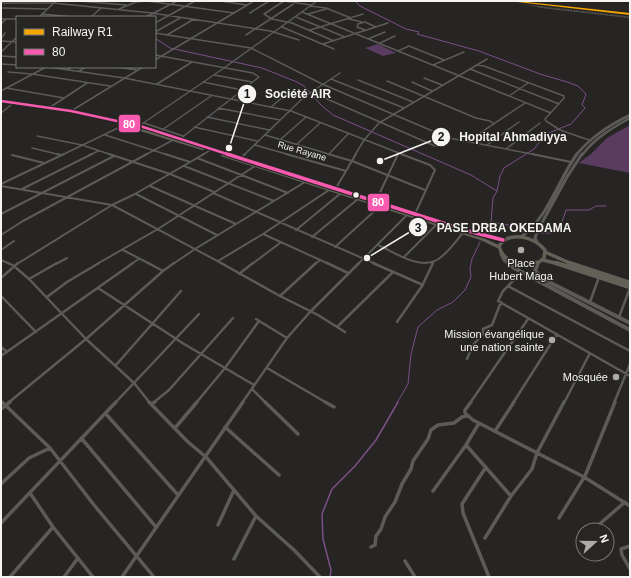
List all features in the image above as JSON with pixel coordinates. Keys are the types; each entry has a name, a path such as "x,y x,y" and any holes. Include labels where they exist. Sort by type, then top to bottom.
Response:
{"main road":[{"path":"1,102 71,111 182,137 240,158 415,214 503,240 510,237 521,237 537,242 542,246 545,252 568,263 630,284"},
{"path":"1,102 138,127 463,232 485,240 499,248 507,263 522,272 630,330"},
{"path":"521,237 532,228 570,162 590,140 602,130 630,115"},
{"path":"537,242 535,236 538,230 571,171 583,154 603,135 630,118"},
{"path":"499,248 503,240"},
{"path":"543,260 545,252"},
{"path":"501,254 518,263 538,263 543,260 558,263 630,287"},
{"path":"538,263 535,270 540,277 630,323"}],"street":[{"path":"42,14 56,1"},
{"path":"79,1 128,6"},
{"path":"118,10 136,2 147,1 234,13"},
{"path":"148,16 177,1"},
{"path":"156,22 195,1"},
{"path":"220,1 247,5"},
{"path":"156,59 254,1"},
{"path":"250,13 269,1"},
{"path":"334,41 288,22 272,18 265,13 284,1 327,8 376,27"},
{"path":"246,35 298,1"},
{"path":"138,127 224,68 317,1"},
{"path":"518,1 630,13"},
{"path":"97,8 99,2"},
{"path":"1,3 70,5 152,13 274,32 299,40"},
{"path":"70,5 74,3"},
{"path":"1,8 48,9"},
{"path":"93,16 102,8"},
{"path":"307,14 327,8"},
{"path":"302,12 551,113"},
{"path":"42,14 63,16"},
{"path":"310,31 363,14"},
{"path":"156,32 180,17"},
{"path":"295,17 345,37"},
{"path":"184,18 189,22"},
{"path":"1,19 16,19"},
{"path":"1,24 6,19"},
{"path":"167,35 194,20"},
{"path":"362,22 359,23 358,27 366,30"},
{"path":"323,44 388,23"},
{"path":"281,26 334,49"},
{"path":"368,39 385,32"},
{"path":"5,33 1,40 13,42"},
{"path":"156,33 251,48 322,84 449,138 570,162"},
{"path":"379,43 395,36"},
{"path":"1,52 16,39"},
{"path":"398,51 410,46 444,60"},
{"path":"433,65 464,52"},
{"path":"144,124 182,137 259,78 259,76 224,68 156,55"},
{"path":"1,56 16,56"},
{"path":"336,188 364,140 379,123 487,59"},
{"path":"157,85 192,62"},
{"path":"1,64 16,65"},
{"path":"477,65 484,66 564,96 564,98 545,120 550,125 590,140"},
{"path":"1,91 45,68"},
{"path":"53,68 124,78 291,111 434,168 435,170 415,214"},
{"path":"66,70 70,68"},
{"path":"78,71 84,68"},
{"path":"124,68 137,70"},
{"path":"71,111 141,68"},
{"path":"470,69 559,104"},
{"path":"8,72 32,74 110,86"},
{"path":"240,158 304,97 340,73"},
{"path":"214,75 252,82"},
{"path":"424,78 442,85"},
{"path":"330,79 404,108"},
{"path":"358,80 413,102"},
{"path":"387,81 476,118 490,121 494,124"},
{"path":"49,108 87,82"},
{"path":"203,82 242,90"},
{"path":"412,82 433,91"},
{"path":"509,96 528,83"},
{"path":"6,88 64,98"},
{"path":"271,107 290,90"},
{"path":"311,92 379,123 437,147 442,146 449,138"},
{"path":"162,130 211,95"},
{"path":"468,141 526,103"},
{"path":"1,113 11,105"},
{"path":"218,108 280,120"},
{"path":"207,117 269,130"},
{"path":"281,140 306,117"},
{"path":"487,145 519,122"},
{"path":"296,144 320,123"},
{"path":"506,149 540,123"},
{"path":"1,185 124,125"},
{"path":"194,127 258,141"},
{"path":"104,134 190,162"},
{"path":"330,153 348,134"},
{"path":"265,135 330,153 388,174 425,190"},
{"path":"37,136 82,145 170,174 214,192 392,273 423,285"},
{"path":"1,235 66,197 173,139"},
{"name":"Rue Rayane","path":"255,145 346,171"},
{"path":"32,148 62,155"},
{"path":"22,189 98,150"},
{"path":"1,278 14,266 112,206 150,186 209,151"},
{"path":"376,201 398,154"},
{"path":"12,156 45,163"},
{"path":"1,214 115,156"},
{"path":"197,158 242,174 288,193"},
{"path":"184,166 229,182 274,201"},
{"path":"47,297 67,282 158,229 256,166"},
{"path":"1,409 86,339 163,271 195,248 305,182"},
{"path":"1,185 112,206 195,248 345,332"},
{"path":"150,186 236,224"},
{"path":"218,261 263,234 330,190"},
{"path":"296,230 341,193"},
{"path":"135,194 217,235"},
{"path":"312,237 358,199"},
{"path":"335,247 380,206"},
{"path":"122,577 287,338 310,312 407,214"},
{"path":"404,257 437,224"},
{"path":"378,245 422,264 436,261 463,232"},
{"path":"263,234 348,273"},
{"path":"1,250 14,241"},
{"path":"239,274 280,243"},
{"path":"123,250 163,271"},
{"path":"29,279 67,258"},
{"path":"1,356 138,259"},
{"path":"1,260 14,266 29,279 86,339 134,383 151,404 188,442 206,457 256,516 294,550 320,577"},
{"path":"280,296 319,261"},
{"path":"397,322 402,312 423,285 431,271 433,262"},
{"path":"522,272 508,286 498,301 630,376"},
{"path":"337,327 392,273"},
{"path":"590,302 599,276"},
{"path":"508,286 630,351"},
{"path":"619,318 630,287"},
{"path":"98,288 201,354 254,385"},
{"path":"116,366 181,291"},
{"path":"1,296 36,332"},
{"path":"467,359 473,345 483,334 483,329 492,325 501,302"},
{"path":"1,523 59,461 106,414 199,314"},
{"path":"151,404 161,399 169,391 233,318"},
{"path":"528,319 465,410 468,416 537,453 585,476 630,506"},
{"path":"175,428 225,368 258,320 287,338"},
{"path":"495,431 557,334"},
{"path":"1,347 6,352"},
{"path":"485,538 511,496 532,468 537,453 590,354"},
{"path":"559,518 585,476 630,364"},
{"path":"267,368 334,407"},
{"path":"252,389 298,434"},
{"path":"1,401 50,448 154,577"},
{"path":"106,414 178,495"},
{"path":"371,547 375,545 376,536 381,529 385,517 396,502 402,484 411,469 413,461 428,438 431,430 438,425 454,423 462,417 468,416"},
{"path":"433,491 466,445 479,423"},
{"path":"225,427 279,476"},
{"path":"82,439 156,527"},
{"path":"466,445 511,496"},
{"path":"1,484 31,455 39,450 50,448"},
{"path":"486,466 462,504 463,514 489,577"},
{"path":"218,525 234,490"},
{"path":"30,493 53,528 93,577"},
{"path":"602,522 625,502"},
{"path":"234,559 256,516"},
{"path":"10,577 53,528"},
{"path":"630,546 621,550 622,555 630,569"},
{"path":"64,577 78,558"},
{"path":"406,561 415,577"}],"shaded area":[{"path":"378,44 396,53 383,56 365,48"},
{"path":"630,125 630,173 579,163 591,154 607,138"}],"waterway":[{"path":"355,1 360,6 406,29 419,32 417,34 479,51 540,74 567,82 578,86 586,94 582,105 585,108 571,124 546,134 534,149 504,168 500,176 497,191"},
{"path":"156,39 170,48 262,68 297,82 304,86 322,106 333,115 471,175 497,191"},
{"path":"491,222 493,198 497,191"},
{"path":"542,233 550,233 560,228 566,210 589,210 596,206 606,206"},
{"path":"486,233 487,227 491,222"},
{"path":"491,222 526,228"},
{"path":"397,403 408,384 411,354 418,327 437,310 453,302 465,290 471,277 470,268 472,259 480,242"},
{"path":"330,577 331,570 323,539 322,514 332,489 355,466 376,440 398,402"}],"railway":[{"path":"516,1 542,7 630,17"}],"rail line":[{"name":"R1","path":"510,1 630,14"}],"transit line":[{"name":"80","path":"1,101 71,111 140,126 468,231 503,240"}],"place":[{"name":"Société AIR","path":"229,148"},
{"name":"Hopital Ahmadiyya","path":"380,161"},
{"name":"Place Hubert Maga","path":"521,250"},
{"name":"PASE DRBA OKEDAMA","path":"367,258"},
{"name":"Mission évangélique une nation sainte","path":"552,340"},
{"name":"Mosquée","path":"616,377"}]}
